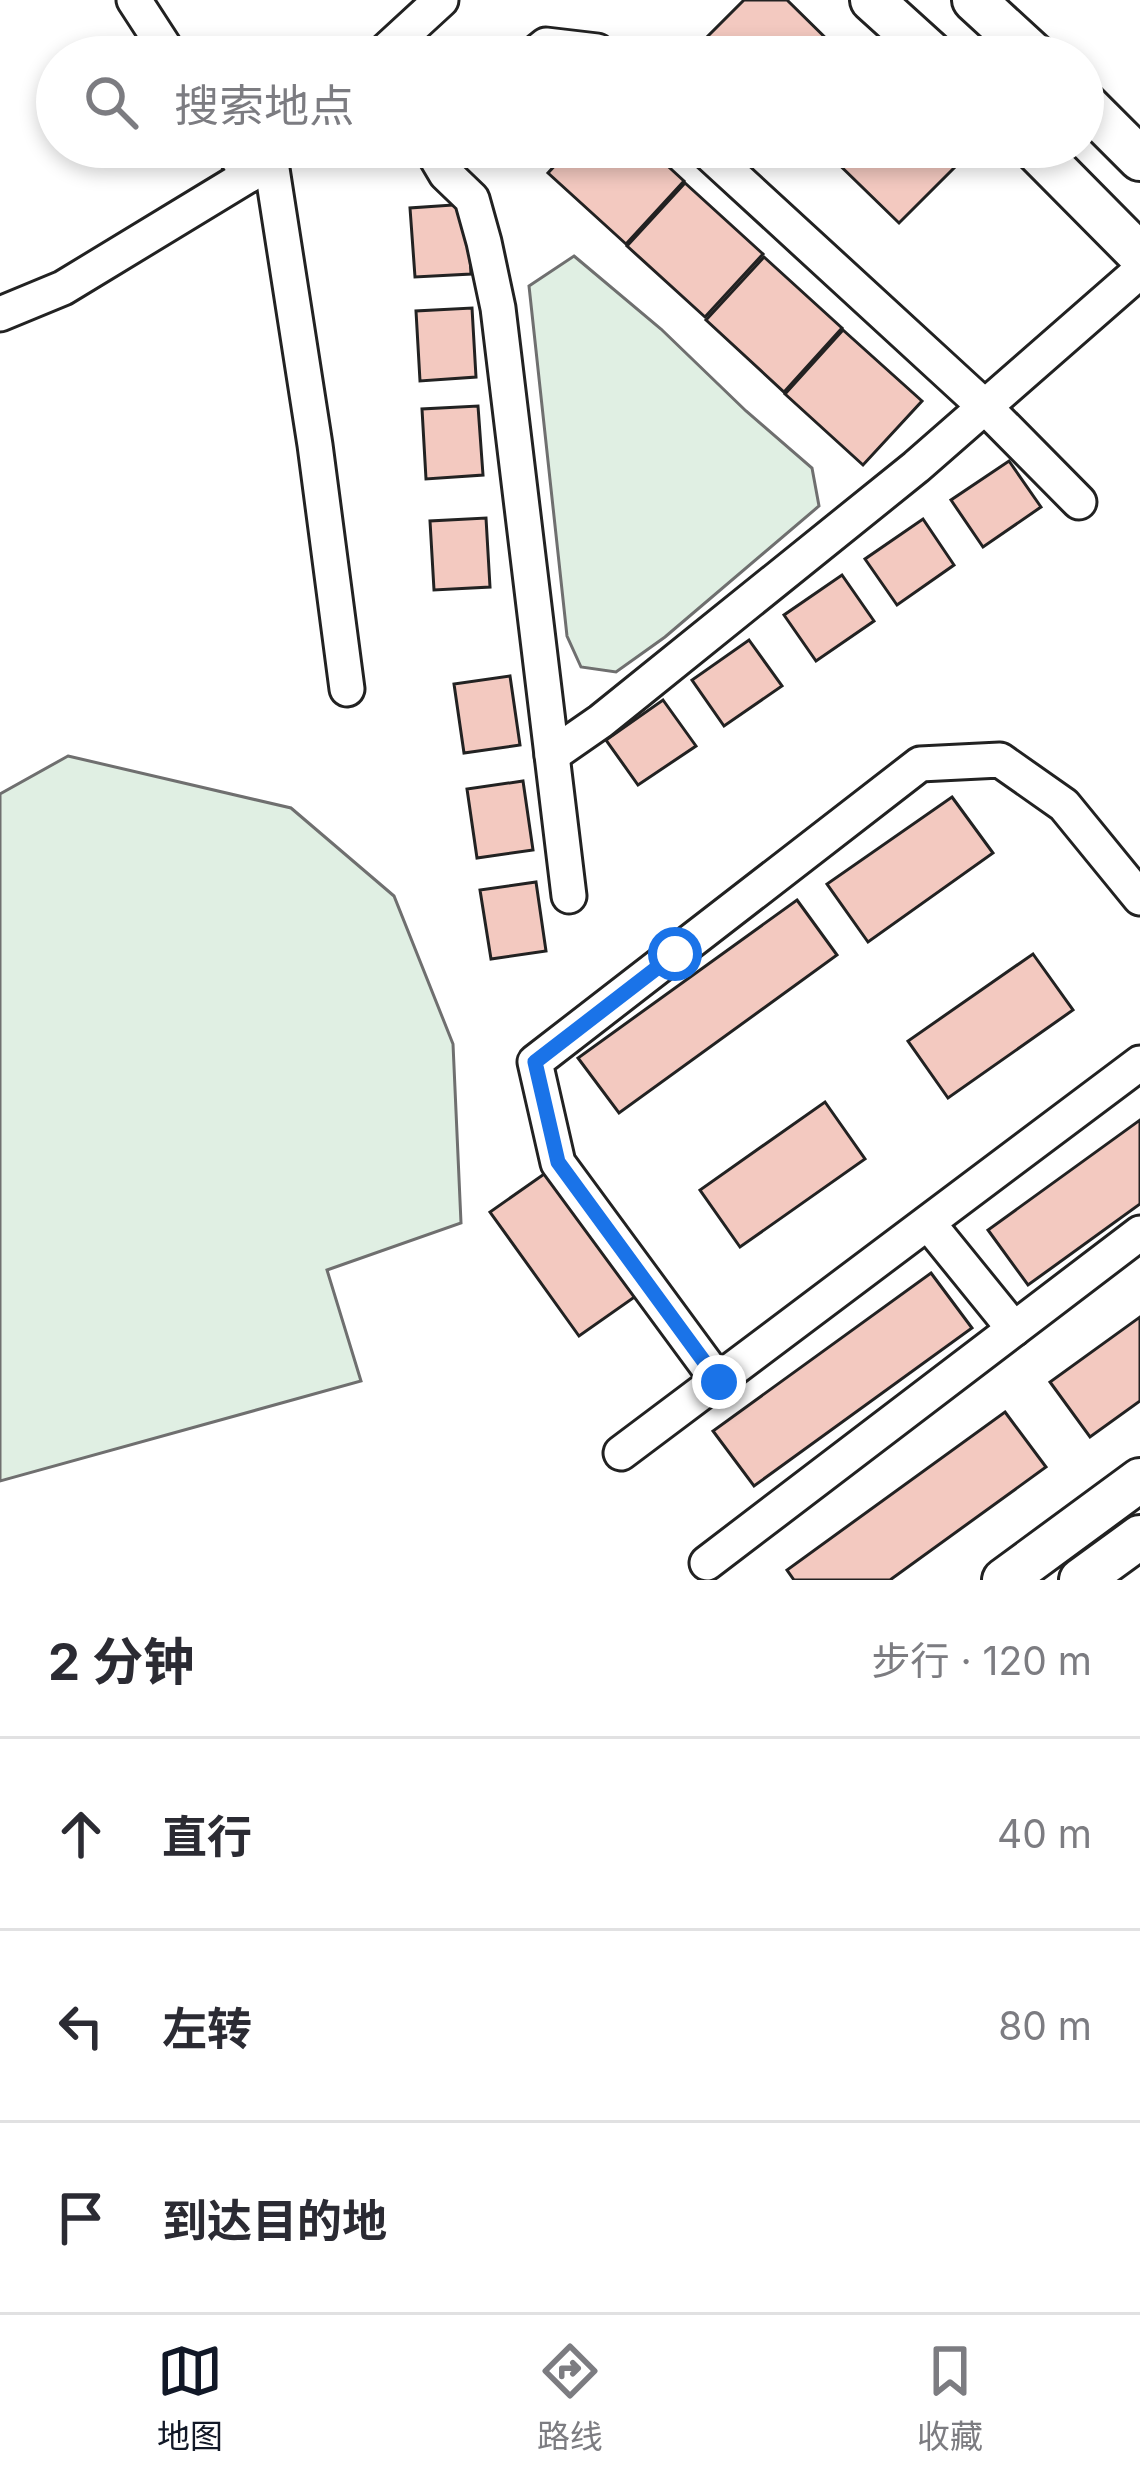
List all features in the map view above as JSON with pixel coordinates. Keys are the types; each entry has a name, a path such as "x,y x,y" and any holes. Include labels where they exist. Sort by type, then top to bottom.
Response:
{"main road":[{"path":"872,0 912,36"},
{"path":"974,0 1013,36"},
{"path":"1104,123 1140,159"},
{"path":"1055,168 1140,255"},
{"path":"1004,1580 1140,1480"},
{"path":"1082,1580 1140,1537"}],"street":[{"path":"134,0 157,36"},
{"path":"402,36 441,0"},
{"path":"0,314 63,288 239,168"},
{"path":"259,168 315,445 347,689"},
{"path":"442,168 472,199 498,308 569,896"},
{"path":"725,168 986,406 1079,502"},
{"path":"552,754 601,721 916,467 1140,271"},
{"path":"719,1382 558,1162 535,1062 920,764 1000,760 1064,806 1140,898"},
{"path":"621,1454 1140,1063"},
{"path":"928,1223 1014,1329"},
{"path":"706,1563 1140,1232"}],"green space":[{"path":"574,256 812,468 819,506 665,637 616,672 581,667 567,636 529,286"},
{"path":"68,756 291,808 394,896 453,1044 461,1223 327,1270 361,1381 0,1481 0,794"}],"building":[{"path":"744,0 787,0 824,36 708,36"},
{"path":"553,168 670,168 684,181 626,244 548,173"},
{"path":"843,168 954,168 899,223"},
{"path":"685,183 763,254 705,317 627,246"},
{"path":"467,204 471,274 415,277 410,208"},
{"path":"764,257 842,328 784,392 706,320"},
{"path":"472,308 476,377 420,381 416,311"},
{"path":"843,330 922,401 863,465 785,394"},
{"path":"478,406 483,475 426,479 422,409"},
{"path":"1009,461 1041,507 983,547 951,500"},
{"path":"486,518 490,587 434,590 430,521"},
{"path":"923,519 954,565 897,605 865,559"},
{"path":"842,575 874,621 816,661 784,615"},
{"path":"749,640 782,686 724,726 692,680"},
{"path":"510,676 520,745 464,753 454,684"},
{"path":"663,700 696,746 638,785 606,740"},
{"path":"523,781 533,850 477,858 467,789"},
{"path":"952,797 993,853 868,942 827,884"},
{"path":"536,882 546,951 491,959 480,890"},
{"path":"797,900 837,955 619,1113 578,1058"},
{"path":"1033,954 1073,1010 948,1098 908,1041"},
{"path":"825,1102 865,1159 740,1247 700,1190"},
{"path":"1140,1120 1140,1204 1028,1285 988,1230"},
{"path":"547,1172 636,1296 579,1336 490,1212"},
{"path":"931,1273 972,1328 754,1486 713,1431"},
{"path":"1140,1317 1140,1401 1090,1437 1050,1382"},
{"path":"1005,1412 1046,1467 890,1580 794,1580 787,1570"}],"route":[{"path":"675,954 535,1062 558,1162 719,1382"}]}
